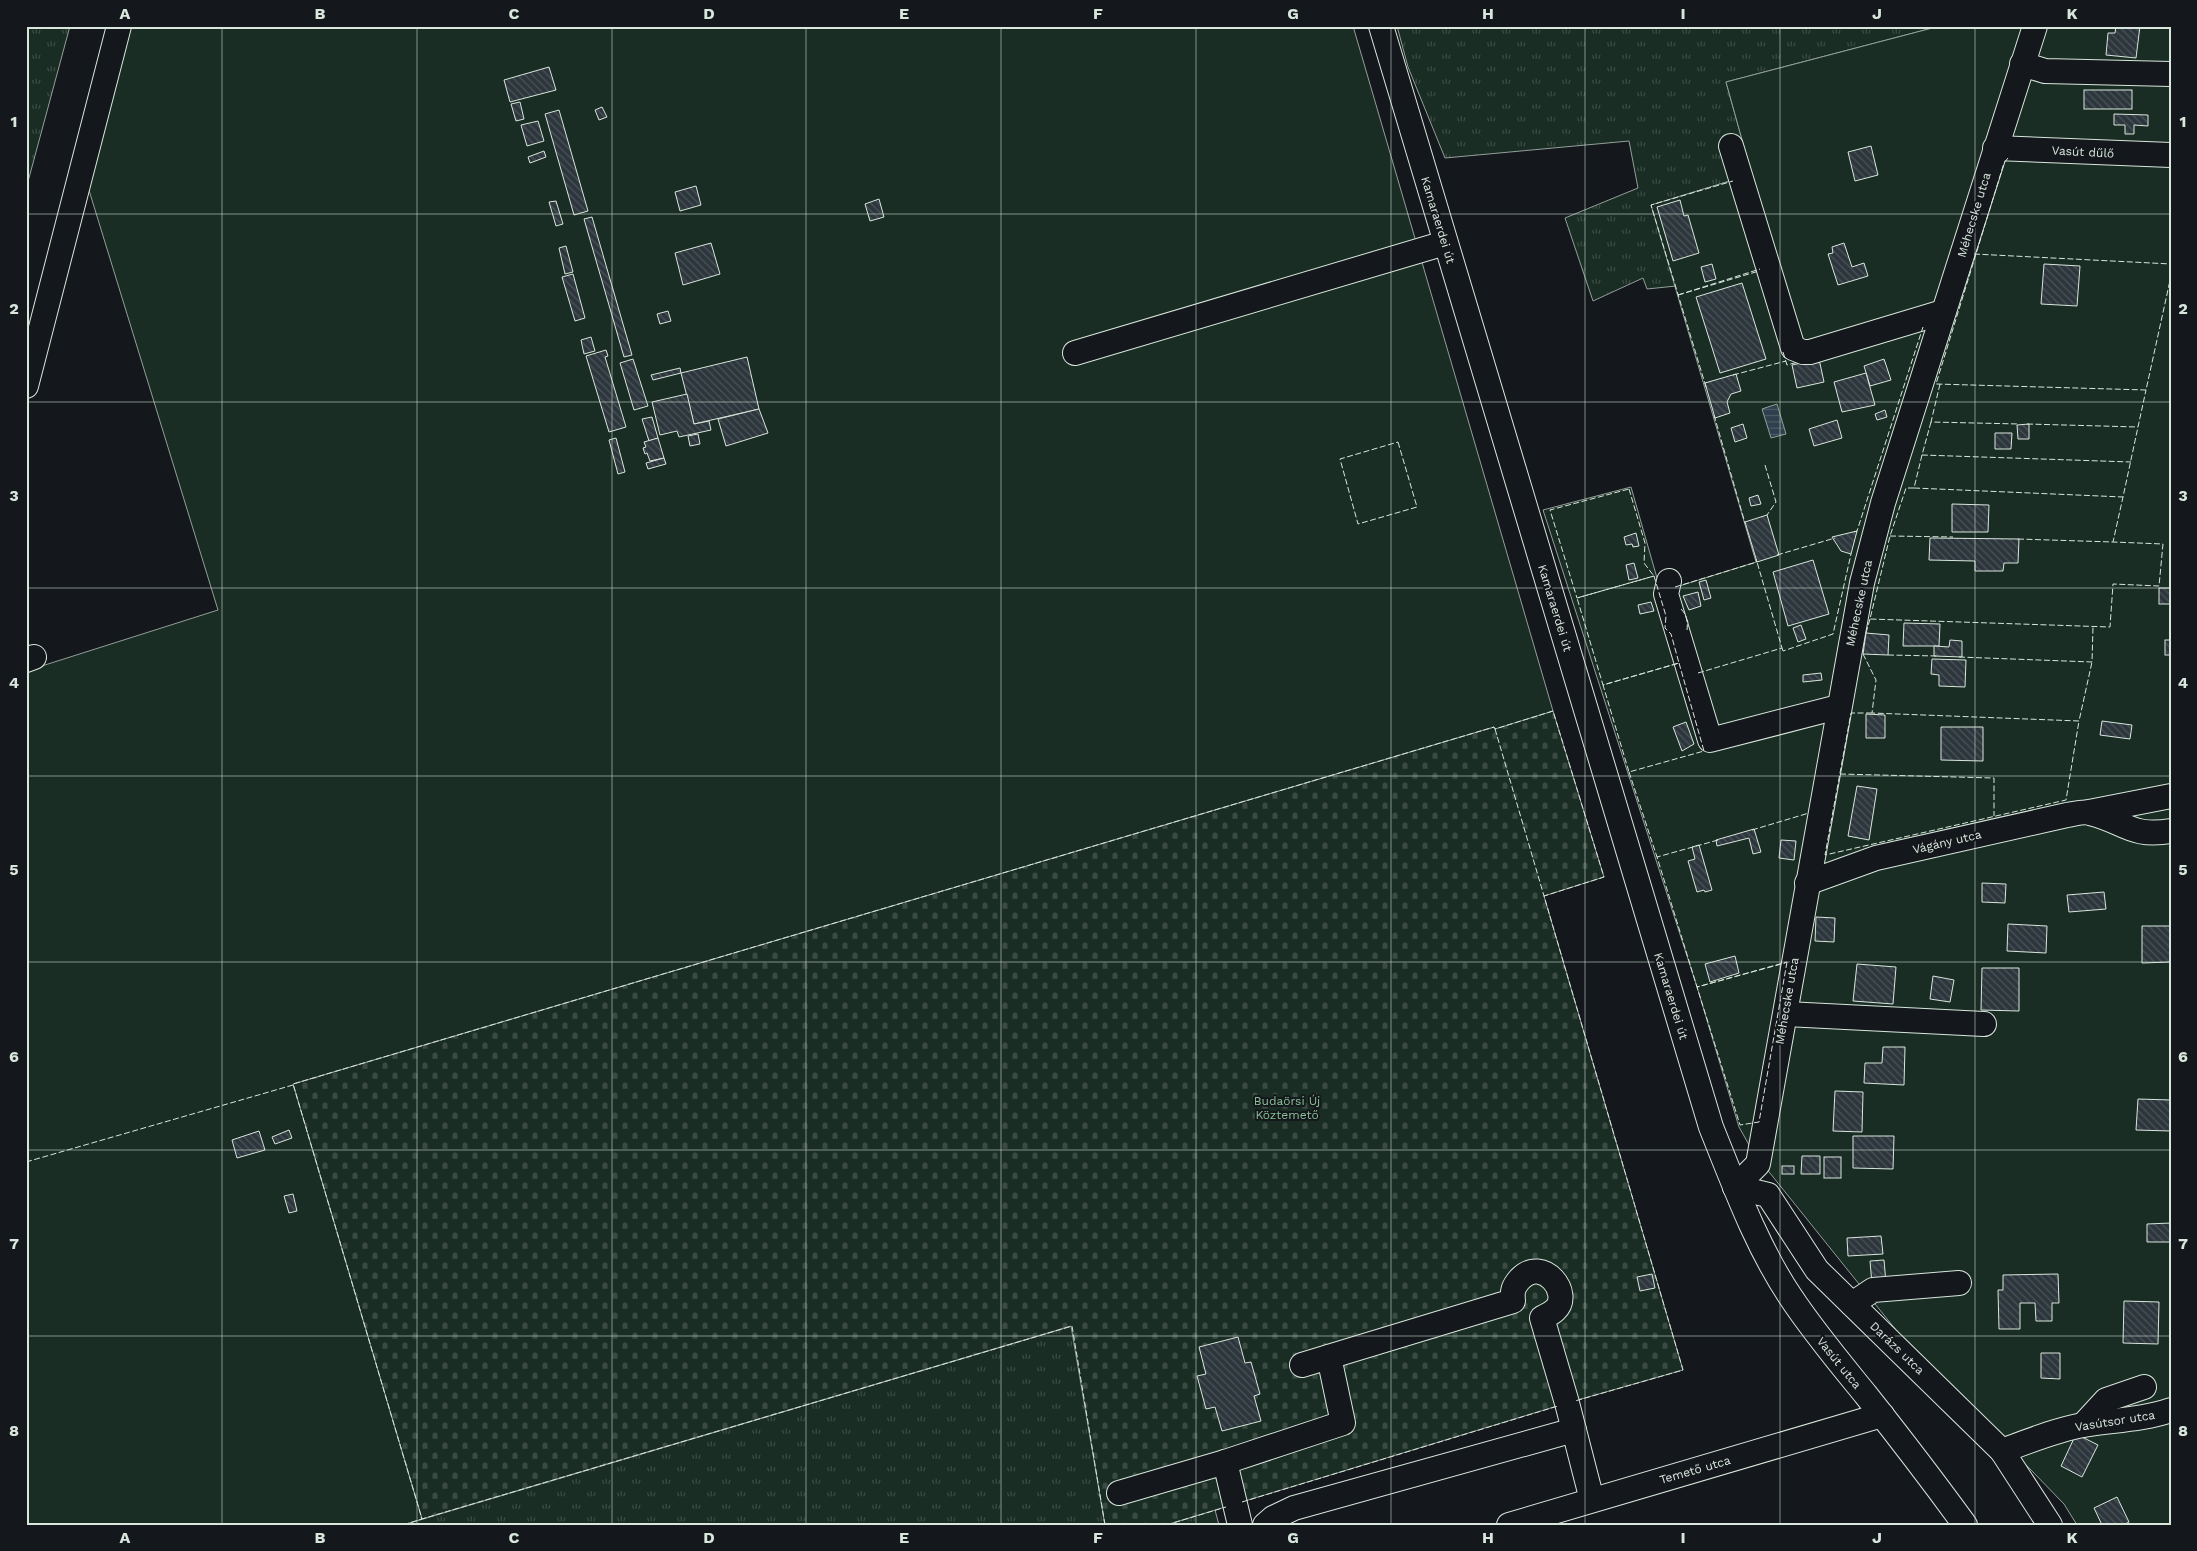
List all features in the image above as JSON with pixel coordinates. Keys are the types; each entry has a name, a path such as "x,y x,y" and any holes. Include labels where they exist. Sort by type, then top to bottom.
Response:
{"street":[{"path":"26,386 119,26"},
{"name":"Kamaraerdei út","path":"1381,26 1708,1118 1735,1187"},
{"name":"Méhecske utca","path":"1735,1187 1758,1164 1786,1014 1838,707 1862,583 1883,503 2034,26"},
{"path":"2022,64 2045,71 2171,74"},
{"path":"1732,146 1793,348 1803,352 1810,352 1943,312"},
{"name":"Vasút dűlő","path":"1995,148 2171,156"},
{"path":"1075,353 1445,243"},
{"path":"1669,582 1666,594 1710,740 1838,707"},
{"name":"Vágány utca","path":"1807,883 1876,858 2067,815 2171,796"},
{"path":"2089,812 2133,831 2155,834 2171,831"},
{"path":"1786,1014 1984,1024"},
{"name":"Darázs utca","path":"1735,1187 1768,1195 1817,1270 2002,1451 2050,1525"},
{"name":"Vasút utca","path":"1735,1187 1765,1252 1788,1294 1965,1525"},
{"path":"1302,1365 1513,1301 1514,1287 1524,1275 1537,1271 1546,1273 1556,1283 1560,1299 1557,1309 1542,1318 1592,1500"},
{"path":"1852,1304 1873,1290 1958,1283"},
{"path":"1119,1494 1343,1423 1329,1357"},
{"path":"2083,1425 2106,1400 2144,1387"},
{"name":"Vasútsor utca","path":"2002,1451 2041,1436 2083,1425 2151,1417 2171,1410"},
{"name":"Temető utca","path":"1509,1525 1533,1521 1592,1500 1882,1415"},
{"path":"1266,1525 1273,1518 1294,1508 1574,1430"},
{"path":"1224,1462 1240,1525"}],"green space":[{"path":"26,26 70,26 26,189"},
{"path":"130,26 1353,26 1553,711 293,1084 422,1519 403,1525 26,1525 26,671 218,610 88,187"},
{"path":"1397,26 1940,26 1726,82 1751,172 1733,180 1652,205 1676,286 1647,289 1643,278 1593,301 1565,218 1638,188 1629,141 1445,158 1408,67"},
{"path":"1940,26 2171,26 2171,1525 2077,1525 2064,1504 1900,1335 1753,1152 1739,1127 1697,987 1543,510 1631,487 1681,662 1688,622 1673,588 1756,562 1651,205 1733,180 1751,172 1726,82"},
{"name":"Budaörsi Új Köztemető","path":"1553,711 1604,877 1544,896 1683,1370 1567,1403 1166,1525 1105,1525 1071,1326 422,1519 293,1084"},
{"path":"1072,1326 1105,1525 403,1525"},
{"path":"1215,1510 1219,1525 1166,1525"}],"water":[{"path":"1777,404 1786,434 1771,438 1762,409"}],"building":[{"path":"2116,26 2140,26 2136,58 2106,55 2108,33 2115,33"},
{"path":"549,67 556,90 510,102 504,80"},
{"path":"2084,90 2132,90 2132,109 2084,109"},
{"path":"520,102 524,119 516,121 511,104"},
{"path":"602,107 607,117 599,120 595,110"},
{"path":"559,110 588,211 574,215 545,114"},
{"path":"2114,114 2148,115 2148,126 2134,125 2134,134 2125,134 2125,125 2114,125"},
{"path":"538,121 544,141 527,146 521,125"},
{"path":"1871,146 1878,175 1855,181 1848,152"},
{"path":"544,151 546,157 530,163 528,157"},
{"path":"696,186 701,205 680,211 675,192"},
{"path":"879,199 884,217 870,221 865,204"},
{"path":"1680,200 1684,216 1688,215 1699,253 1673,261 1657,207"},
{"path":"556,201 563,224 556,226 549,202"},
{"path":"592,217 632,355 624,357 584,219"},
{"path":"711,243 720,274 683,285 675,253"},
{"path":"1844,243 1852,267 1864,263 1868,276 1838,285 1828,254 1833,253 1832,247"},
{"path":"566,246 573,272 565,274 559,248"},
{"path":"1712,264 1716,279 1705,282 1701,267"},
{"path":"2044,264 2080,266 2077,306 2041,304"},
{"path":"573,274 585,318 575,321 562,277"},
{"path":"1742,283 1766,359 1720,373 1696,297"},
{"path":"668,311 671,321 660,324 657,314"},
{"path":"591,337 595,351 584,354 581,340"},
{"path":"606,350 608,356 605,357 626,427 609,432 586,356"},
{"path":"747,357 759,409 694,424 681,373"},
{"path":"633,359 648,406 634,410 620,363"},
{"path":"1819,359 1824,382 1797,388 1792,365"},
{"path":"1884,359 1891,380 1870,386 1864,366"},
{"path":"680,368 681,373 653,380 651,375"},
{"path":"1866,373 1875,405 1842,412 1834,382"},
{"path":"1736,374 1741,391 1731,394 1727,402 1730,413 1715,418 1705,383"},
{"path":"687,394 694,424 709,421 711,430 679,437 677,431 660,435 652,402"},
{"path":"759,409 768,433 726,446 718,419"},
{"path":"1885,410 1887,417 1877,420 1875,414"},
{"path":"652,417 658,438 649,441 642,419"},
{"path":"1837,420 1842,438 1814,446 1809,429"},
{"path":"1743,424 1747,438 1735,442 1731,428"},
{"path":"2029,424 2029,439 2018,439 2017,425"},
{"path":"1995,433 2012,433 2011,449 1995,449"},
{"path":"698,434 700,444 690,446 688,436"},
{"path":"616,438 625,472 618,474 609,440"},
{"path":"658,438 664,458 650,461 643,448 646,447 644,442"},
{"path":"664,458 666,464 648,469 646,463"},
{"path":"1758,495 1761,504 1751,506 1749,498"},
{"path":"1952,504 1989,505 1988,532 1952,532"},
{"path":"1767,515 1779,555 1757,562 1745,522"},
{"path":"1857,531 1851,554 1841,551 1832,537"},
{"path":"1636,533 1639,546 1626,545 1624,537"},
{"path":"1930,538 2019,539 2018,563 2004,563 2003,571 1975,571 1975,561 1929,560"},
{"path":"1813,560 1829,614 1788,626 1773,572"},
{"path":"1634,563 1638,578 1629,580 1626,565"},
{"path":"1706,580 1711,598 1704,600 1699,582"},
{"path":"2159,588 2171,588 2171,604 2159,604"},
{"path":"1698,592 1701,606 1689,610 1683,596"},
{"path":"1651,602 1654,611 1640,614 1638,605"},
{"path":"1904,623 1940,624 1939,646 1903,646"},
{"path":"1801,625 1806,639 1798,642 1793,628"},
{"path":"1866,633 1889,635 1888,655 1863,654"},
{"path":"1950,640 1962,641 1962,657 1934,656 1934,646 1949,647"},
{"path":"2165,640 2171,640 2171,655 2165,655"},
{"path":"1932,659 1966,660 1965,687 1939,686 1939,675 1931,674"},
{"path":"1821,673 1822,680 1803,682 1803,675"},
{"path":"1866,714 1885,715 1885,738 1866,738"},
{"path":"2102,721 2132,725 2130,739 2100,735"},
{"path":"1686,722 1694,744 1682,751 1673,727"},
{"path":"1941,727 1983,727 1983,761 1941,760"},
{"path":"1857,786 1877,789 1869,840 1848,836"},
{"path":"1754,829 1761,852 1753,854 1749,838 1717,846 1716,840"},
{"path":"1781,840 1796,841 1794,860 1779,858"},
{"path":"1699,845 1712,890 1705,892 1704,890 1697,892 1688,861 1695,859 1692,847"},
{"path":"1982,883 2006,884 2005,903 1982,902"},
{"path":"2104,892 2106,909 2069,912 2067,895"},
{"path":"1816,917 1835,918 1834,942 1815,941"},
{"path":"2008,924 2047,926 2046,953 2007,951"},
{"path":"2142,926 2171,926 2171,962 2142,963"},
{"path":"1735,956 1739,973 1710,982 1705,964"},
{"path":"1857,964 1896,967 1893,1004 1853,1001"},
{"path":"1982,968 2019,968 2019,1011 1981,1010"},
{"path":"1933,976 1954,980 1950,1002 1930,999"},
{"path":"1883,1047 1905,1047 1904,1085 1864,1083 1865,1063 1882,1063"},
{"path":"1835,1091 1863,1092 1862,1132 1833,1131"},
{"path":"2138,1099 2171,1100 2171,1131 2136,1130"},
{"path":"289,1130 292,1138 275,1144 272,1137"},
{"path":"259,1131 265,1150 237,1158 232,1140"},
{"path":"1853,1136 1894,1136 1893,1169 1853,1168"},
{"path":"1802,1156 1820,1156 1820,1174 1801,1174"},
{"path":"1824,1157 1841,1157 1841,1178 1824,1178"},
{"path":"1782,1166 1794,1166 1794,1174 1782,1174"},
{"path":"293,1194 297,1211 289,1213 284,1196"},
{"path":"2171,1223 2171,1242 2147,1242 2147,1224"},
{"path":"1881,1236 1883,1254 1848,1256 1847,1238"},
{"path":"1884,1260 1886,1283 1872,1284 1870,1261"},
{"path":"1652,1274 1655,1288 1640,1291 1637,1277"},
{"path":"2058,1274 2059,1303 2052,1303 2052,1321 2036,1321 2035,1303 2020,1303 2020,1329 1999,1329 1998,1290 2003,1290 2003,1275"},
{"path":"2124,1301 2159,1302 2158,1344 2123,1343"},
{"path":"1238,1337 1245,1363 1251,1362 1260,1394 1254,1396 1261,1421 1222,1431 1215,1407 1206,1409 1197,1376 1206,1374 1199,1347"},
{"path":"2041,1353 2060,1353 2060,1379 2041,1378"},
{"path":"2076,1434 2098,1445 2082,1477 2061,1466"},
{"path":"2117,1497 2129,1522 2123,1525 2102,1525 2094,1508"}],"fence":[{"path":"2008,158 2004,163 1936,384 2146,390 2171,276"},
{"path":"1706,387 1651,205 1733,181"},
{"path":"1974,254 2171,264"},
{"path":"1678,295 1760,269"},
{"path":"1678,295 1759,271"},
{"path":"1854,532 1857,531 1923,327"},
{"path":"1783,352 1787,365 1798,362"},
{"path":"1733,375 1786,361"},
{"path":"1940,384 1931,422 2019,424"},
{"path":"2027,424 2138,427 2146,390"},
{"path":"1714,415 1745,523"},
{"path":"1931,422 1922,455 2131,462"},
{"path":"1922,455 1914,488 2123,497 2138,427"},
{"path":"1398,442 1417,507 1358,524 1340,459 1398,442"},
{"path":"1765,465 1776,502 1767,515"},
{"path":"1914,488 1906,488 1890,536 1870,619 2110,627 2113,584 2159,586 2163,544 2113,542"},
{"path":"1629,489 1645,543 1644,563 1654,576 1577,598 1550,510 1629,489"},
{"path":"2018,539 2113,542 2123,497"},
{"path":"1890,536 1953,537"},
{"path":"1777,555 1835,538"},
{"path":"1782,648 1783,651 1833,634 1851,554"},
{"path":"1675,587 1757,562 1756,559"},
{"path":"1698,673 1782,648 1758,561"},
{"path":"1654,576 1666,616 1665,628 1671,634 1679,663 1603,685 1577,598 1654,576"},
{"path":"1681,609 1687,619 1687,630"},
{"path":"1866,633 1870,619"},
{"path":"1959,657 2092,662 2093,627"},
{"path":"1863,654 1876,680 1872,713 2079,721 2092,662"},
{"path":"1888,655 1937,656"},
{"path":"1679,663 1704,751 1629,772 1603,685 1679,663"},
{"path":"1105,1525 1072,1326 422,1519 293,1084 1553,711 1604,877 1544,896 1683,1370 1575,1401"},
{"path":"1872,713 1851,713 1825,855 2066,800 2079,721"},
{"path":"1495,729 1544,896"},
{"path":"1629,772 1657,857"},
{"path":"1840,774 1994,778 1994,816"},
{"path":"1752,830 1809,813"},
{"path":"1718,840 1657,857 1697,987 1785,963"},
{"path":"1787,962 1759,1122 1740,1125 1697,987 1787,962"},
{"path":"26,1162 293,1085"},
{"path":"1242,1502 1558,1406"},
{"path":"1166,1525 1226,1507"},
{"path":"403,1525 422,1519 421,1517"}]}
